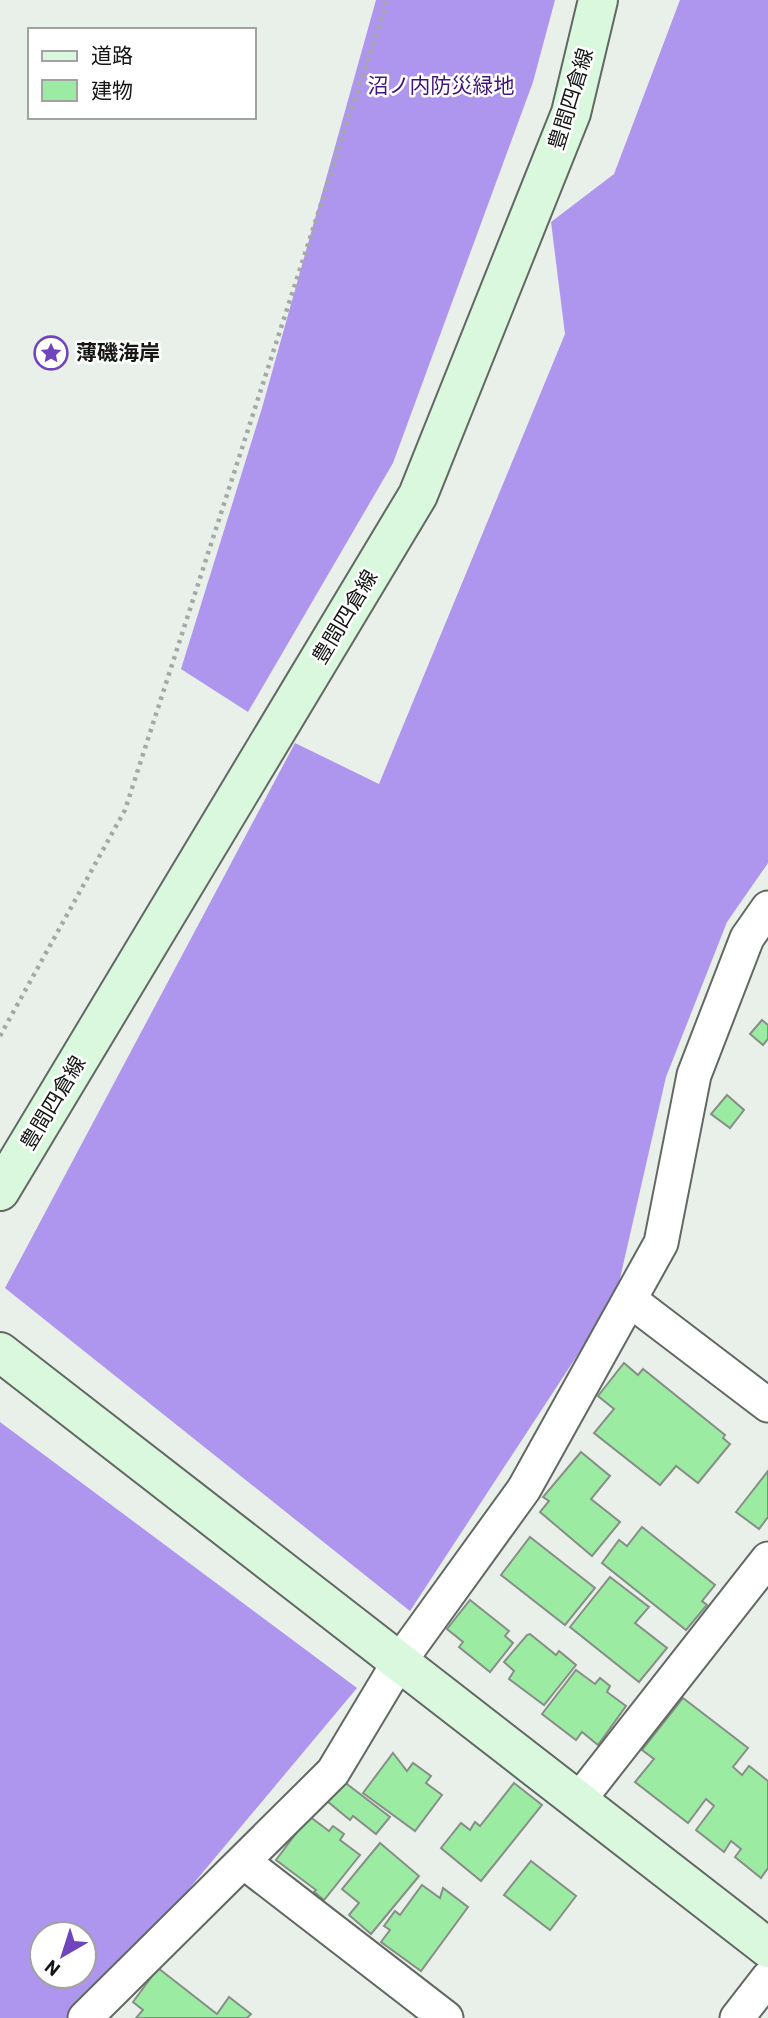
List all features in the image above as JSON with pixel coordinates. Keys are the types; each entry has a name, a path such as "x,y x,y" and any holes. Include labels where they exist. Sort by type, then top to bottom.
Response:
{"main road":[{"name":"豊間四倉線","path":"0,1191 418,495 571,113 598,0"},
{"path":"0,1352 768,1948"}],"street":[{"path":"87,2017 333,1772 400,1662 524,1489 661,1243 694,1075 758,946 768,908"},
{"path":"630,1300 768,1405"},
{"path":"578,1801 768,1559"},
{"path":"244,1862 446,2018"},
{"path":"737,2018 768,1978"}],"path":[{"path":"0,1036 125,810 387,0"}],"green space":[{"name":"沼ノ内防災緑地","path":"376,0 555,0 533,82 393,463 248,712 181,669 262,408"},
{"path":"680,0 768,0 768,863 727,922 666,1077 616,1296 410,1611 5,1288 295,743 379,784 565,334 551,222 614,174"},
{"path":"0,1422 357,1688 81,2018 0,2018"}],"building":[{"path":"762,1020 768,1025 768,1039 763,1045 750,1034"},
{"path":"727,1095 744,1110 730,1128 711,1114"},
{"path":"624,1363 638,1375 643,1369 725,1435 723,1438 730,1444 698,1483 676,1466 660,1485 594,1433 614,1409 598,1396"},
{"path":"581,1452 610,1476 591,1499 620,1522 592,1556 540,1512 549,1501 543,1497"},
{"path":"768,1471 768,1517 759,1529 736,1512"},
{"path":"642,1527 715,1585 702,1601 707,1605 686,1630 602,1563 619,1540 627,1546"},
{"path":"530,1537 595,1588 565,1625 501,1575"},
{"path":"610,1577 649,1607 635,1623 667,1648 639,1682 570,1627"},
{"path":"470,1600 509,1631 505,1636 513,1643 490,1672 459,1647 463,1642 447,1629"},
{"path":"530,1634 556,1655 559,1651 576,1665 544,1705 509,1679 514,1671 504,1662"},
{"path":"576,1670 595,1684 600,1678 610,1686 607,1692 626,1706 598,1745 582,1732 576,1740 542,1714"},
{"path":"683,1698 748,1748 733,1767 742,1775 749,1766 768,1781 768,1868 761,1878 735,1857 741,1849 731,1841 724,1852 696,1830 714,1806 706,1799 688,1823 635,1782 654,1759 642,1750"},
{"path":"393,1753 407,1771 413,1763 431,1776 426,1783 442,1795 415,1831 363,1793"},
{"path":"343,1781 390,1817 376,1834 353,1816 350,1820 327,1801"},
{"path":"514,1783 542,1805 481,1881 441,1848 461,1823 470,1830 475,1822 480,1826"},
{"path":"309,1816 329,1831 333,1826 344,1834 340,1840 360,1855 324,1900 314,1892 316,1890 276,1860"},
{"path":"380,1843 419,1876 371,1934 349,1915 359,1903 342,1889"},
{"path":"531,1861 576,1896 550,1930 504,1895"},
{"path":"422,1885 440,1898 443,1888 468,1907 421,1971 381,1942 390,1930 384,1926 395,1911 400,1915"},
{"path":"158,1968 217,2014 229,1997 251,2014 247,2018 136,2018 143,2010 133,2002"}],"place":[{"name":"薄磯海岸","path":"51,353"}]}
